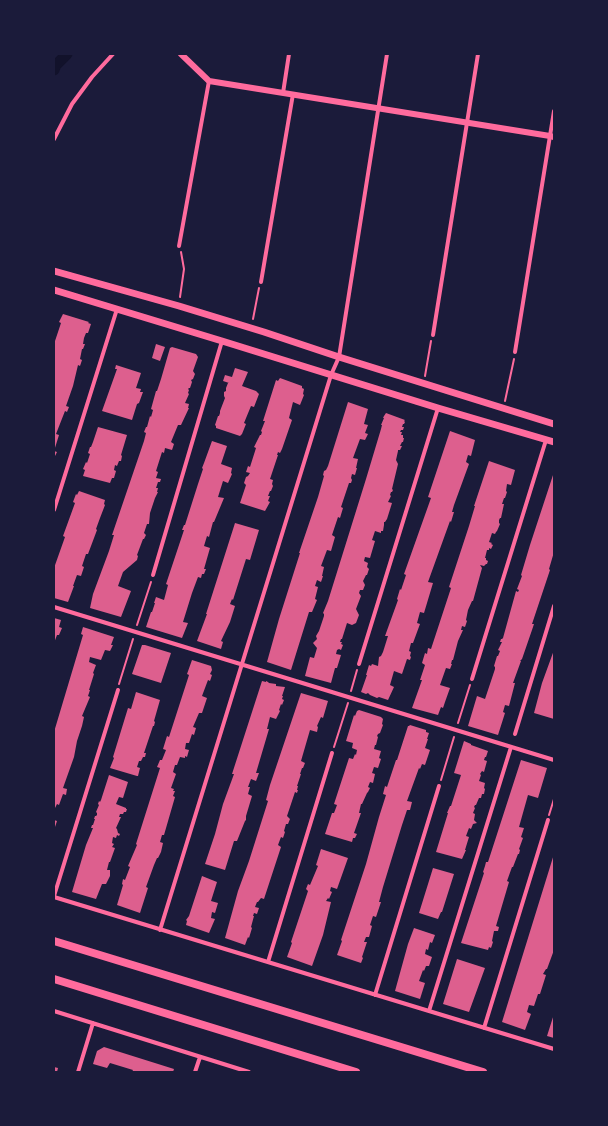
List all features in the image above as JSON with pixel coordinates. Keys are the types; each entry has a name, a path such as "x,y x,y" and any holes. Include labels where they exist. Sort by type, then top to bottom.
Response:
{"highway":[{"path":"54,941 483,1072"},
{"path":"54,979 356,1072"}],"main road":[{"path":"54,271 251,328 554,424"},
{"path":"54,290 438,408 554,442"}],"street":[{"path":"54,139 72,104 92,77 113,54"},
{"path":"181,54 209,81 552,136"},
{"path":"283,93 289,54"},
{"path":"160,930 331,375 339,357 387,54"},
{"path":"433,334 478,54"},
{"path":"179,246 209,81"},
{"path":"261,282 293,94"},
{"path":"515,352 552,136 554,111"},
{"path":"54,510 117,309"},
{"path":"154,575 222,341"},
{"path":"359,664 438,408"},
{"path":"472,678 546,440"},
{"path":"515,734 554,606"},
{"path":"54,607 554,760"},
{"path":"118,690 54,897 554,1049"},
{"path":"429,1011 511,747"},
{"path":"268,962 332,753"},
{"path":"375,995 439,786"},
{"path":"484,1028 548,820"},
{"path":"54,1011 249,1072"},
{"path":"78,1072 93,1023"},
{"path":"195,1072 200,1057"}],"path":[{"path":"179,246 184,269 179,306"},
{"path":"251,328 261,282"},
{"path":"424,384 433,334"},
{"path":"504,408 515,352"},
{"path":"332,753 359,664"},
{"path":"548,820 554,799"}],"building":[{"path":"63,314 89,322 88,323 91,324 88,333 86,333 84,338 83,344 85,344 82,349 80,359 82,360 80,366 78,365 66,406 69,407 67,412 65,411 56,434 59,435 54,451 54,344 61,323 59,322"},
{"path":"156,344 165,347 160,361 152,358"},
{"path":"172,347 196,354 198,357 193,371 195,374 191,380 192,382 190,388 188,389 189,394 185,403 189,404 189,408 181,425 178,425 171,442 174,444 172,450 165,448 164,453 162,452 156,471 158,472 156,478 161,479 156,488 158,488 158,492 150,513 149,524 147,524 144,533 146,535 137,555 137,560 123,572 118,586 131,591 121,617 90,608 93,594 114,535 112,535 144,441 146,433 144,432 150,416 151,417 153,410 151,409 156,391 170,348"},
{"path":"116,365 141,373 136,388 141,389 140,392 143,392 132,420 102,411 117,369 115,369"},
{"path":"235,368 248,372 242,386 256,391 259,394 254,407 251,406 244,423 246,424 240,436 216,428 215,425 225,398 224,392 226,391 229,383 223,381 225,375 232,377"},
{"path":"280,378 302,386 304,389 304,395 300,405 293,402 289,418 292,420 282,449 277,455 270,479 273,480 273,486 268,496 270,496 268,501 270,502 265,511 240,503 246,485 244,483 246,477 250,473 246,472 248,466 250,467 256,448 254,447 262,432 261,431 265,421 263,421 276,380 278,381"},
{"path":"348,402 368,409 364,424 368,425 365,433 368,434 365,440 360,439 353,458 358,459 355,475 352,474 351,483 349,483 341,507 343,508 340,518 338,517 332,535 335,537 331,551 327,550 321,566 324,567 323,576 321,582 317,580 315,586 318,587 315,599 317,600 312,612 309,612 291,670 267,662 299,553 318,497 324,471 328,466"},
{"path":"386,413 405,420 402,427 404,427 403,430 400,432 402,432 401,435 403,435 404,438 400,446 402,446 400,450 398,450 396,460 398,464 393,490 388,502 392,503 387,519 384,522 383,531 381,531 381,533 375,531 372,540 375,541 370,558 365,557 364,561 368,563 367,567 369,569 363,581 365,585 363,590 360,590 359,593 361,596 356,609 359,615 356,623 352,625 347,623 340,642 342,642 341,644 343,645 341,650 337,650 336,654 341,655 337,668 335,668 331,683 305,676 310,657 314,658 317,648 313,643 317,639 316,636 324,616 323,613 366,479 383,418"},
{"path":"98,427 127,435 121,455 121,461 119,461 117,466 115,465 114,470 116,471 114,478 112,478 110,483 83,476 85,470 83,469 86,462 87,463 90,454 88,453"},
{"path":"450,431 475,440 471,456 468,455 466,462 469,464 454,505 452,512 454,512 451,522 450,521 428,582 433,583 424,613 420,612 417,623 420,624 409,651 411,652 410,660 407,659 402,674 394,671 390,685 394,687 388,700 379,697 377,698 368,693 366,694 361,692 369,665 371,666 372,664 378,666 379,657 383,652 388,636 385,636 406,575 404,574 431,498 428,497"},
{"path":"212,441 227,446 221,464 232,468 232,474 228,483 223,481 218,497 224,498 204,546 210,548 204,569 206,569 201,578 198,577 192,593 183,622 188,623 182,638 146,627 156,597 164,600 168,585 166,584 184,530 182,530 185,525 203,469 202,468"},
{"path":"54,451 57,452 54,458"},
{"path":"489,461 515,470 511,485 507,484 507,492 502,504 504,504 501,518 499,520 500,524 495,534 492,533 489,542 493,545 491,549 489,548 489,550 487,550 485,558 488,561 487,564 484,566 480,565 482,568 473,601 468,610 465,627 462,626 461,630 463,630 458,641 452,664 450,669 446,668 440,685 450,688 443,708 441,707 438,715 412,708 422,680 420,680 425,665 422,663 425,653 427,654 428,648 431,649"},
{"path":"554,472 554,552 550,570 532,624 534,624 513,683 515,683 509,706 505,705 503,712 505,713 498,735 468,726 477,696 485,699 495,669 494,666 497,656 500,651 498,650 502,642 500,642 503,638 516,591 518,592 519,590 517,589 522,576 521,575"},
{"path":"79,491 105,500 105,505 88,554 86,554 82,566 84,567 81,576 77,575 68,602 54,598 54,568 65,537 63,536 75,503 73,502"},
{"path":"235,523 259,530 250,560 246,559 233,600 232,599 230,604 235,606 230,622 221,641 223,642 221,649 197,641 207,614"},
{"path":"54,618 61,620 59,627 62,628 54,643"},
{"path":"83,627 114,637 111,645 113,645 110,651 105,650 101,660 90,657 89,662 96,665 89,690 88,696 90,697 82,716 84,717 74,757 63,788 67,789 66,795 63,794 59,805 57,804 54,810 54,732 83,635 81,634"},
{"path":"142,645 171,653 161,683 132,674"},
{"path":"554,650 554,719 534,713 542,683"},
{"path":"192,660 211,666 212,670 210,674 212,675 210,681 208,680 202,696 207,698 202,713 199,713 193,727 196,728 194,735 192,734 189,743 186,743 185,749 189,750 187,757 180,757 177,765 175,765 173,772 176,774 171,788 175,791 173,796 175,797 164,835 162,835 160,842 163,843 161,852 154,865 146,887 148,888 140,913 117,905 123,885 123,879 125,880 130,867 128,866 137,845 136,844 160,768 157,767 166,750 163,749 167,736 169,737 189,675 187,674"},
{"path":"262,681 276,684 276,686 285,687 282,696 282,699 284,700 282,705 281,704 280,711 276,719 270,717 267,729 269,729 256,773 259,773 256,781 251,779 248,787 250,787 248,794 252,796 246,820 237,841 234,841 225,870 205,864"},
{"path":"136,692 160,700 154,726 144,753 146,753 145,757 139,761 137,767 140,768 138,776 110,768 128,708 131,709"},
{"path":"301,693 328,701 323,718 321,717 317,726 317,732 310,730 301,761 305,763 300,774 297,786 298,790 297,793 295,792 287,816 290,819 288,824 286,824 283,838 281,837 278,845 281,847 264,899 261,898 255,907 259,908 257,914 254,913 252,928 245,945 225,938 238,891 268,801 266,800 270,785"},
{"path":"359,710 381,717 383,719 383,725 377,736 374,749 381,751 379,758 381,759 378,768 374,767 372,773 375,774 373,783 370,782 368,787 370,788 361,804 359,813 361,813 354,833 357,834 355,838 353,838 352,842 325,834 332,813 334,813 337,805 334,804 349,758 353,759 355,754 356,755 357,750 352,748 353,743 346,741 354,715 355,716"},
{"path":"410,725 426,730 426,732 429,733 425,748 430,750 425,765 422,764 420,769 419,768 407,801 412,802 410,810 407,810 402,825 383,887 379,902 381,902 376,917 373,916 370,925 372,926 369,937 366,937 364,942 367,942 361,963 337,955 386,795 383,794 385,786 387,787 408,726"},
{"path":"464,741 488,751 484,760 487,761 484,772 482,771 480,774 479,781 485,783 484,794 482,794 481,798 479,798 474,807 474,820 477,823 473,824 471,829 469,828 466,836 469,837 462,859 436,852 447,813 451,806 461,775 454,773"},
{"path":"521,760 547,768 538,798 528,795 519,827 524,828 521,837 523,838 519,849 519,854 507,881 509,882 496,926 499,927 498,931 494,931 493,942 491,948 489,947 488,950 461,943 484,873 486,862 488,862"},
{"path":"109,775 128,782 123,798 119,797 116,804 127,809 126,812 120,814 119,817 121,817 116,828 120,834 119,836 117,835 116,838 113,837 112,843 114,844 112,847 115,848 107,870 110,870 110,876 106,884 102,884 96,899 72,892 86,845 93,828 91,828 95,816 97,815 96,812 99,805 98,804 101,800"},
{"path":"54,820 57,821 54,830"},
{"path":"321,849 348,858 337,889 331,887 330,891 332,892 329,899 328,898 326,901 331,902 323,935 312,966 287,957 308,891 306,889 308,884 310,885 318,866 316,865"},
{"path":"554,854 554,950 547,969 543,974 546,975 540,994 538,994 534,1006 529,1005 527,1012 531,1014 525,1030 502,1022"},
{"path":"433,868 454,874 442,912 438,919 419,913"},
{"path":"202,876 217,882 211,901 218,903 215,913 212,912 211,918 215,919 209,933 186,925 186,920 189,916"},
{"path":"414,928 435,935 432,943 430,942 428,950 426,949 425,954 432,957 429,966 426,966 424,971 423,970 419,981 425,983 420,999 395,991"},
{"path":"457,959 485,968 469,1012 443,1004"},
{"path":"554,1014 554,1038 547,1036"},
{"path":"104,1047 174,1069 173,1072 132,1072 133,1070 110,1063 107,1068 93,1064 97,1051"},
{"path":"54,1067 58,1068 57,1072 54,1072"}],"waterway":[{"path":"54,70 56,65 67,54"}]}
